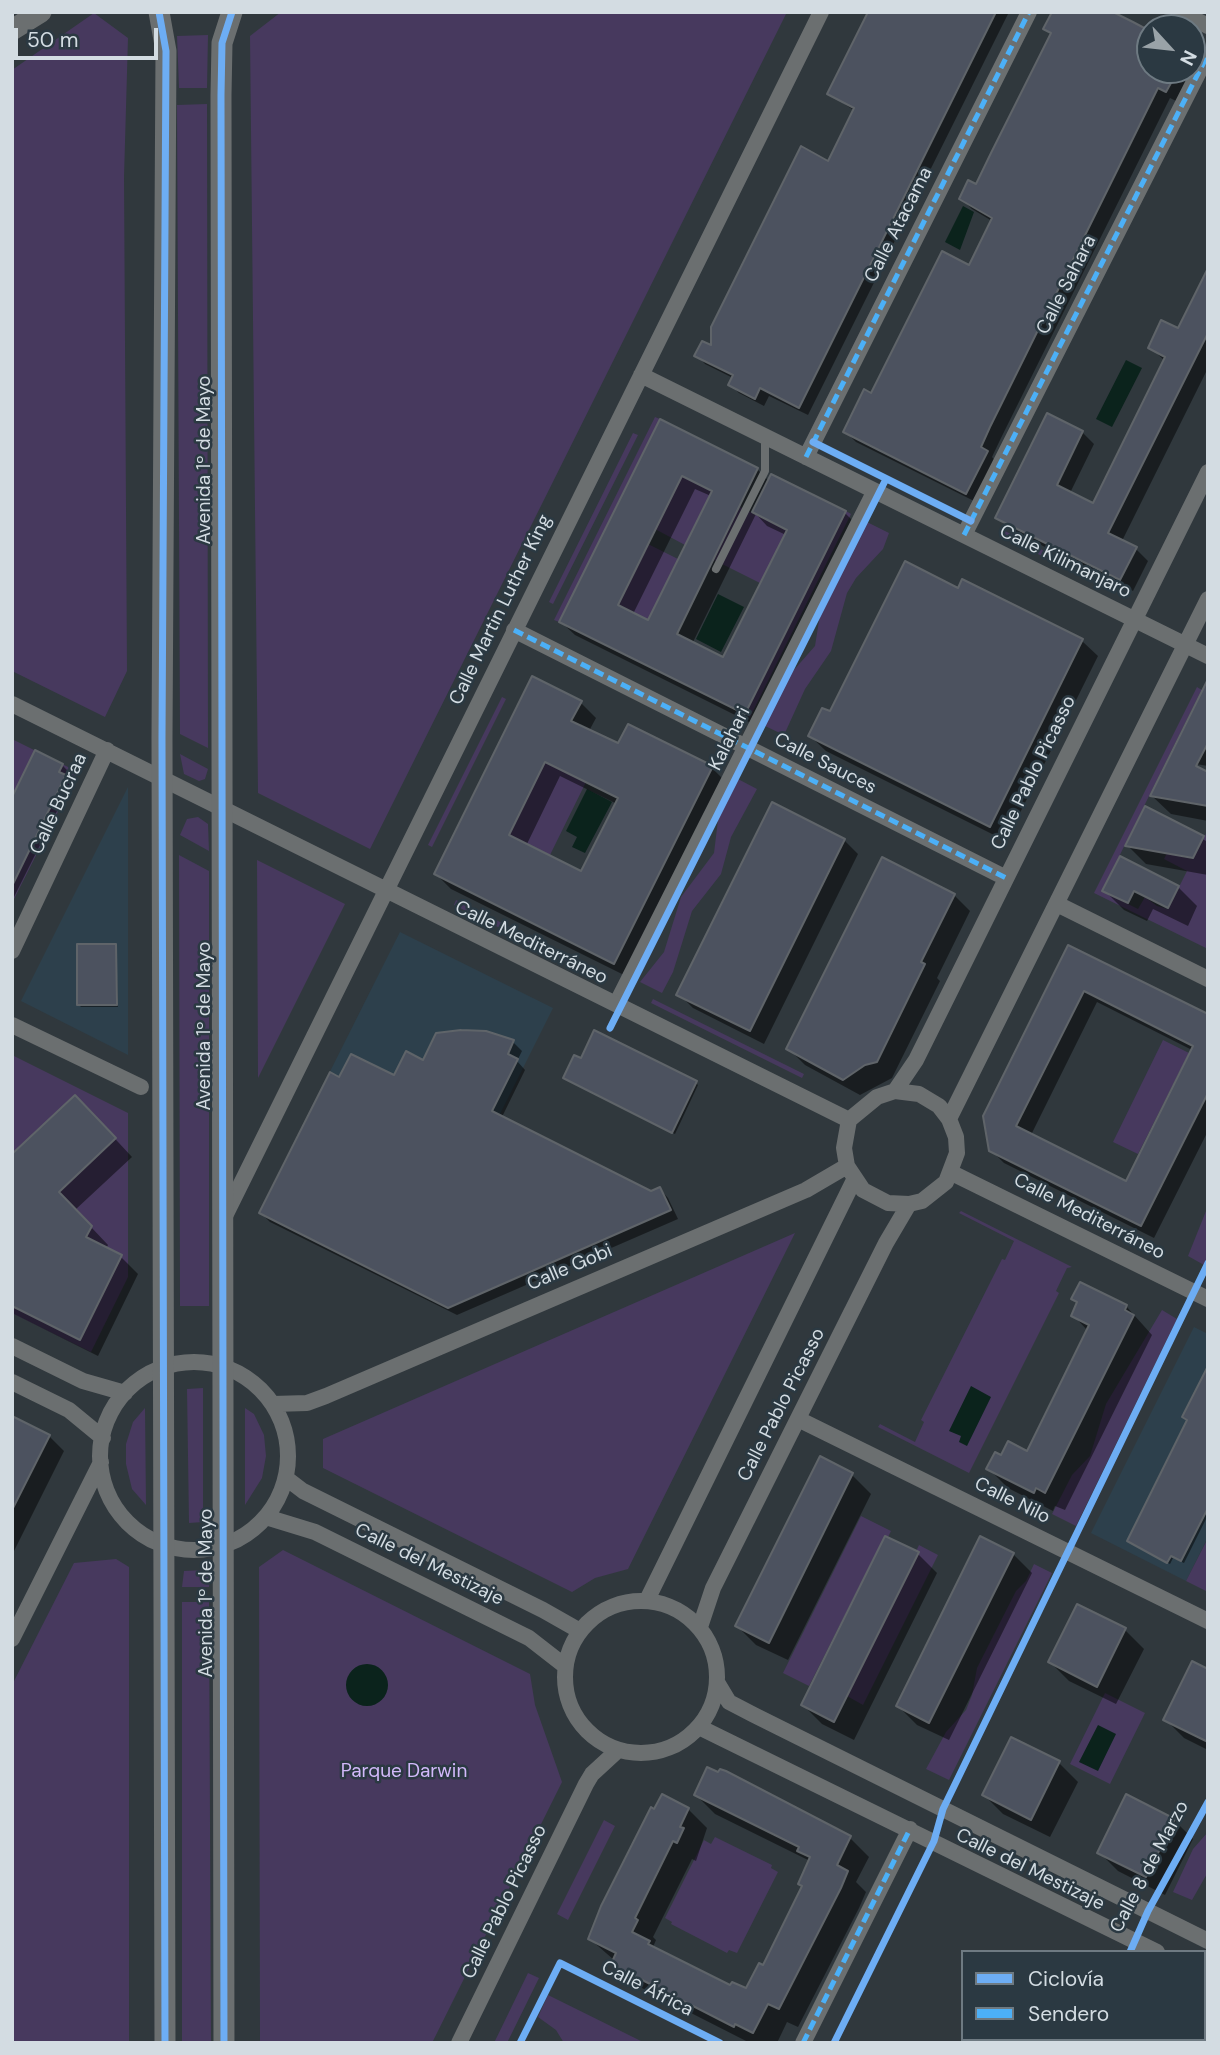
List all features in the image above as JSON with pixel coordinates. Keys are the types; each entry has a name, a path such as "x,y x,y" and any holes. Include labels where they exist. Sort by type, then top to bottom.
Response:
{"street":[{"path":"12,30 41,12"},
{"path":"159,12 166,51 163,778 165,2043"},
{"name":"Avenida 1º de Mayo","path":"224,2043 223,1366 220,1226 221,95 222,43 232,12"},
{"name":"Calle Martin Luther King","path":"220,1226 821,12"},
{"name":"Calle Atacama","path":"806,457 1028,12"},
{"path":"1180,12 1208,26"},
{"name":"Calle Sahara","path":"964,535 1208,54"},
{"name":"Calle Kilimanjaro","path":"641,375 1208,656"},
{"name":"Calle Pablo Picasso","path":"895,1091 916,1060 1208,472"},
{"name":"Kalahari","path":"615,1002 873,490"},
{"path":"949,1119 1208,599"},
{"name":"Calle Sauces","path":"514,630 1006,878"},
{"name":"Calle Mediterráneo","path":"12,704 849,1120"},
{"name":"Calle Bucraa","path":"12,951 107,750"},
{"path":"1057,904 1208,979"},
{"path":"12,1025 141,1087"},
{"path":"895,1091 919,1094 930,1099 949,1119 956,1137 957,1153 952,1173 940,1189 922,1201 909,1204 888,1203 874,1198 850,1173 844,1148 849,1120 877,1097 895,1091"},
{"name":"Calle Pablo Picasso","path":"647,1600 836,1221 850,1173"},
{"name":"Calle Gobi","path":"273,1404 307,1403 850,1173"},
{"name":"Calle Mediterráneo","path":"952,1173 1206,1293"},
{"name":"Calle Pablo Picasso","path":"700,1627 713,1588 909,1204"},
{"path":"12,1346 83,1381 125,1394"},
{"name":"Avenida 1º de Mayo","path":"199,1362 223,1366 241,1374 273,1404 284,1430 286,1478 266,1517 246,1535 222,1546 204,1549 163,1545 128,1523 113,1504 101,1461 108,1420 125,1394 147,1375 164,1367 199,1362"},
{"path":"12,1382 69,1410 103,1438"},
{"name":"Calle Gobi","path":"284,1430 307,1403"},
{"name":"Calle Nilo","path":"798,1419 1208,1621"},
{"path":"12,1639 101,1461"},
{"name":"Calle del Mestizaje","path":"286,1478 303,1490 580,1631"},
{"name":"Calle del Mestizaje","path":"266,1517 315,1532 529,1638 565,1666"},
{"path":"647,1600 676,1609 700,1627 713,1653 717,1682 714,1701 699,1727 681,1742 659,1752 635,1754 617,1751 597,1740 574,1715 565,1683 565,1666 580,1631 603,1611 631,1601 647,1600"},
{"name":"Calle del Mestizaje","path":"717,1682 729,1702 1208,1941"},
{"name":"Calle del Mestizaje","path":"699,1727 1153,1950"},
{"name":"Calle Pablo Picasso","path":"459,2043 586,1784 592,1773 617,1751"},
{"path":"803,2043 910,1829"}],"lane":[{"path":"716,569 765,471 765,437"}],"shaded area":[{"path":"963,206 974,212 960,250 945,242"},
{"path":"1126,360 1142,368 1112,427 1096,419"},
{"path":"718,594 744,607 721,652 696,639"},
{"path":"128,787 128,1055 21,1001"},
{"path":"587,789 612,802 585,853 572,847 577,837 566,831"},
{"path":"400,932 553,1008 412,1290 259,1213"},
{"path":"1194,1327 1208,1334 1208,1537 1186,1581 1091,1533"},
{"path":"971,1386 991,1397 967,1446 959,1442 961,1436 949,1431"},
{"path":"367,1664 382,1670 388,1685 382,1700 367,1706 352,1700 346,1685 352,1670"},
{"path":"1098,1725 1116,1734 1098,1771 1079,1762"}],"green space":[{"path":"281,12 787,12 370,849 258,793 250,36"},
{"path":"94,13 128,38 124,177 127,671 105,717 12,671 12,70"},
{"path":"208,35 207,88 179,88 177,36"},
{"path":"207,104 208,748 180,734 177,105"},
{"path":"655,417 660,419 559,622 554,620"},
{"path":"633,433 638,435 553,604 549,602"},
{"path":"682,476 712,491 685,545 655,529"},
{"path":"740,507 787,530 760,583 714,560"},
{"path":"846,511 851,514 750,717 745,714"},
{"path":"865,521 889,533 883,549 856,578 847,593 831,651 805,689 784,735 763,725 786,679 815,646 821,608"},
{"path":"1003,530 1074,566 1071,571 1001,535"},
{"path":"648,544 678,559 648,620 618,605"},
{"path":"1197,687 1208,694 1201,691 1102,891 1138,909 1145,897 1157,906 1168,909 1187,871 1164,859 1170,847 1182,857 1193,859 1208,830 1208,949 1094,893"},
{"path":"502,697 506,699 432,847 428,845"},
{"path":"12,739 78,772 12,903"},
{"path":"180,754 208,769 205,779 199,781 184,774"},
{"path":"545,762 586,782 550,855 509,835"},
{"path":"736,778 757,789 731,837 721,874 692,911 673,972 662,993 640,982 664,952 681,897 714,853 719,812"},
{"path":"198,817 208,824 209,851 180,835 187,819"},
{"path":"179,855 209,871 209,1306 180,1306"},
{"path":"257,860 345,904 258,1078"},
{"path":"456,900 600,972 598,977 454,905"},
{"path":"653,999 804,1074 802,1078 651,1003"},
{"path":"1163,1040 1189,1053 1138,1154 1113,1142"},
{"path":"12,1055 128,1113 128,1277 91,1352 12,1313"},
{"path":"1208,1206 1208,1258 1204,1265 1188,1256"},
{"path":"961,1211 1072,1267 1067,1268 1056,1291 1059,1293 969,1473 878,1427 880,1424 915,1442 924,1422 921,1420 1002,1259 1005,1260 1014,1241 959,1213"},
{"path":"795,1233 628,1569 595,1578 572,1592 323,1468 323,1439"},
{"path":"1162,1310 1177,1319 1076,1526 1052,1514 1072,1475 1090,1456 1106,1404"},
{"path":"203,1388 203,1522 189,1523 187,1389"},
{"path":"145,1408 146,1505 132,1489 126,1464 126,1444 133,1422"},
{"path":"245,1408 254,1414 264,1435 266,1456 262,1478 245,1505"},
{"path":"861,1516 891,1531 888,1537 885,1536 809,1686 783,1673"},
{"path":"1208,1538 1208,1592 1186,1581"},
{"path":"919,1545 938,1555 863,1705 847,1696"},
{"name":"Parque Darwin","path":"283,1550 530,1674 535,1705 562,1782 432,2043 260,2043 259,1567"},
{"path":"116,1559 129,1567 129,2043 12,2043 12,1685 74,1563"},
{"path":"1034,1564 1052,1573 949,1780 926,1769 946,1732 966,1710 977,1668 1016,1591 1026,1581"},
{"path":"206,1570 210,1575 209,1587 182,1587 184,1571"},
{"path":"182,1602 209,1602 211,2043 182,2043"},
{"path":"1105,1693 1145,1713 1110,1784 1070,1764"},
{"path":"604,1820 615,1826 568,1920 557,1914"},
{"path":"1208,1832 1208,1872 1192,1900 1173,1892 1193,1849"},
{"path":"715,1837 772,1865 771,1868 778,1872 737,1953 729,1950 727,1953 671,1924 672,1922 665,1918 704,1840 711,1844"},
{"path":"528,1973 539,1978 507,2043 494,2043"},
{"path":"548,1995 645,2043 564,2043 556,2030 538,2017"}],"building":[{"path":"868,12 996,12 799,408 760,388 755,399 728,385 733,375 694,356 702,341 711,345 711,327 801,146 828,161 854,108 827,94"},
{"path":"1052,12 1113,12 1136,24 1136,84 1170,84 1166,92 1158,88 990,427 981,447 988,451 966,494 843,432 864,389 871,393 942,251 969,265 992,218 959,199 968,180 976,184 1051,33 1043,29"},
{"path":"1208,268 1208,333 1108,533 1137,547 1120,580 995,518 1047,413 1083,431 1057,485 1093,503 1165,357 1148,348 1161,320 1178,328"},
{"path":"660,419 758,468 677,634 723,657 787,530 752,512 771,474 846,511 745,714 559,622","holes":["682,476 712,491 648,620 618,605"]},
{"path":"905,561 958,588 962,579 1083,639 990,827 808,736 822,708 830,711"},
{"path":"532,676 582,701 571,721 618,743 628,724 713,766 614,964 434,874","holes":["545,762 618,798 581,871 509,835"]},
{"path":"1208,679 1208,743 1196,766 1208,772 1208,806 1150,796"},
{"path":"35,750 63,764 59,772 66,775 12,886 12,797"},
{"path":"772,802 845,839 750,1031 676,995"},
{"path":"1145,806 1204,836 1193,858 1125,846"},
{"path":"1120,856 1179,886 1168,908 1134,891 1128,903 1102,891"},
{"path":"882,857 955,894 921,962 925,964 877,1062 865,1065 843,1080 786,1049"},
{"path":"77,944 116,944 117,1005 77,1005"},
{"path":"1068,945 1208,1014 1208,1093 1141,1226 989,1151 983,1116","holes":["1084,991 1193,1046 1126,1181 1016,1126"]},
{"path":"594,1030 697,1081 672,1133 563,1078 574,1055 581,1058"},
{"path":"486,1031 514,1040 508,1054 518,1059 492,1111 651,1191 660,1187 671,1210 448,1308 259,1213 330,1072 339,1077 351,1054 394,1075 406,1051 423,1060 436,1033"},
{"path":"75,1095 116,1138 59,1192 92,1226 86,1237 122,1255 80,1340 12,1306 12,1154"},
{"path":"1080,1282 1127,1305 1125,1310 1134,1315 1045,1493 1036,1488 1034,1493 986,1469 995,1452 1001,1455 1008,1441 1027,1451 1089,1325 1071,1316 1077,1302 1071,1299"},
{"path":"1208,1366 1208,1508 1181,1561 1171,1556 1167,1563 1127,1541 1187,1420 1182,1417"},
{"path":"12,1416 50,1435 12,1510"},
{"path":"820,1456 853,1473 769,1643 735,1626"},
{"path":"885,1536 919,1552 834,1722 801,1705"},
{"path":"980,1536 1014,1553 929,1723 896,1706"},
{"path":"1077,1604 1126,1628 1097,1687 1048,1662"},
{"path":"1192,1661 1208,1669 1208,1742 1163,1720"},
{"path":"1011,1737 1060,1761 1031,1820 982,1795"},
{"path":"707,1767 718,1772 720,1769 726,1771 851,1836 837,1865 848,1871 841,1888 779,2009 768,2004 753,2033 735,2024 734,2027 611,1964 616,1953 588,1939 601,1906 651,1807 654,1809 662,1794 689,1808 680,1827 684,1828 677,1843 673,1841 635,1918 638,1920 632,1932 650,1941 648,1944 730,1985 732,1982 746,1988 759,1963 763,1965 802,1886 798,1884 810,1857 797,1851 799,1847 694,1795"},
{"path":"1126,1794 1175,1819 1146,1877 1097,1853"}],"marked path":[{"path":"806,457 1029,12"},
{"path":"964,535 1208,54"},
{"path":"514,630 1006,878"},
{"path":"803,2043 910,1829"}],"cycle path":[{"path":"159,12 166,51 162,737 165,2043"},
{"path":"224,2043 221,95 222,43 232,12"},
{"path":"813,442 971,521"},
{"path":"610,1028 886,479"},
{"path":"834,2043 934,1841 943,1809 1208,1263"},
{"name":"Calle 8 de Marzo","path":"1131,1950 1148,1911 1208,1802"},
{"name":"Calle África","path":"520,2043 560,1963 720,2043"}]}
